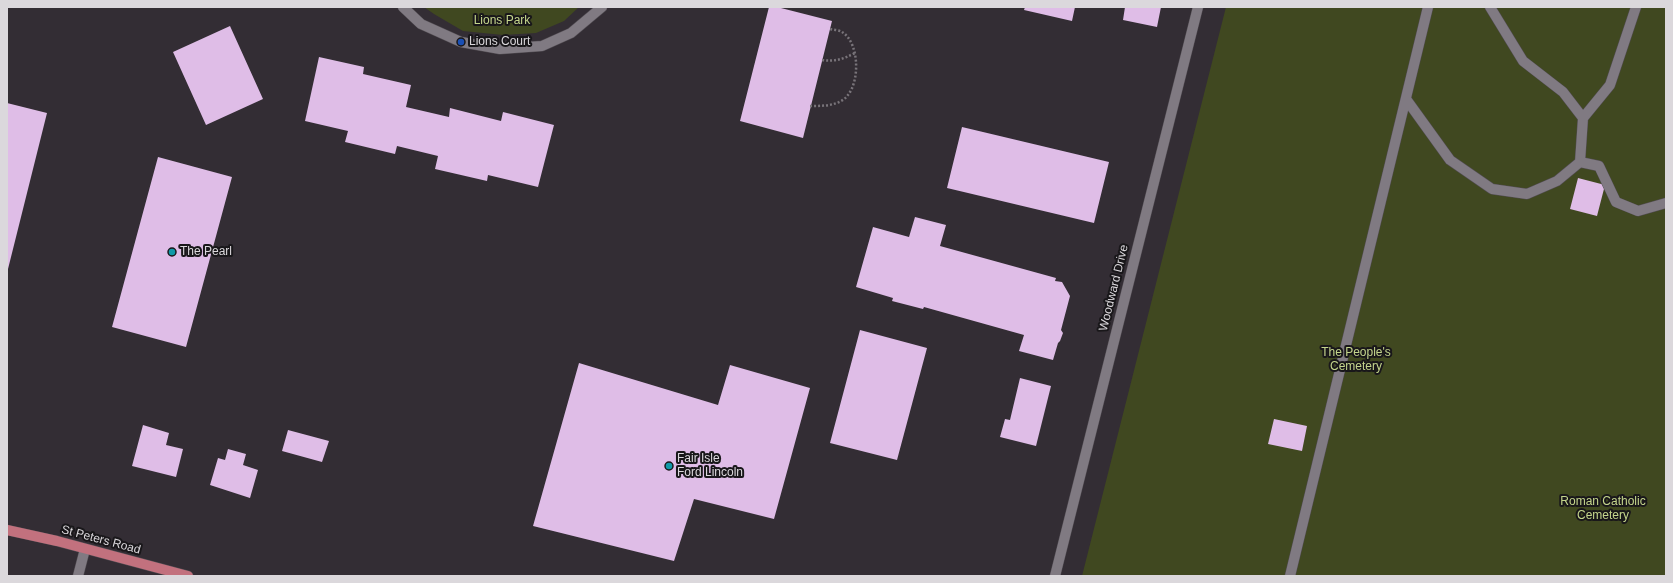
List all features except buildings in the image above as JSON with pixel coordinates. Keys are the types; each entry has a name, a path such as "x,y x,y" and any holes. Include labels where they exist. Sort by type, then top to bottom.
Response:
{"main road":[{"name":"St Peters Road","path":"7,530 188,576"}],"street":[{"path":"403,7 421,24 461,42 500,49 542,46 570,33 602,7"},
{"name":"Woodward Drive","path":"1055,576 1198,7"},
{"path":"1290,576 1428,7"},
{"path":"1490,7 1523,61 1563,92 1583,118"},
{"path":"1406,99 1450,160 1492,189 1527,194 1558,181 1580,162 1583,118 1610,85 1636,7"},
{"path":"1580,162 1599,166 1616,202 1638,211 1666,203"},
{"path":"78,576 85,549"}],"path":[{"path":"810,106 827,106 842,101 851,92 857,74 855,53 850,41 842,32 830,29"},
{"path":"822,60 830,62 841,60 855,53"}],"green space":[{"name":"Lions Park","path":"424,7 579,7 564,21 536,33 503,35 463,31"},
{"name":"The People's Cemetery","path":"1226,7 1666,7 1666,576 1082,576"}],"place":[{"name":"Lions Court","path":"461,42"},
{"name":"The Pearl","path":"172,252"},
{"name":"Fair Isle Ford Lincoln","path":"669,466"}],"park label":[{"name":"Roman Catholic Cemetery","path":"1603,509"}]}
